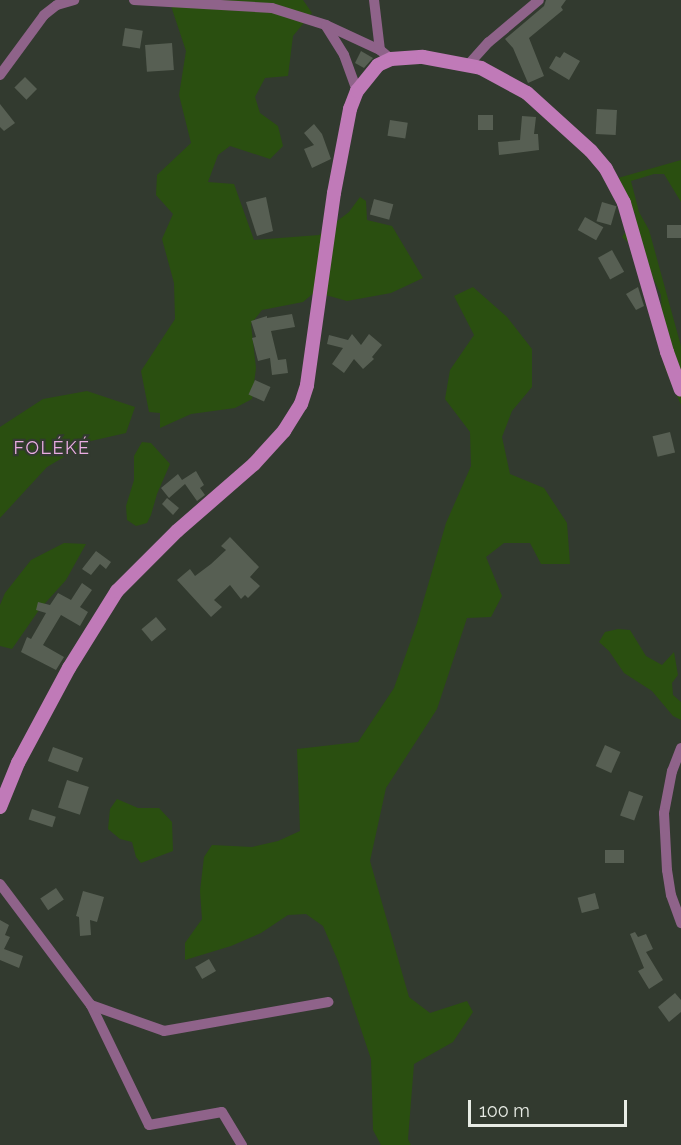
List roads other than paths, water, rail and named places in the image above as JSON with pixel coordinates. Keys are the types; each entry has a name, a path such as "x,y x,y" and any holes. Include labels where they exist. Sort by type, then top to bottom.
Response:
{"street":[{"path":"0,75 44,15 57,5 74,0"},
{"path":"134,0 255,5 289,12 326,26 385,55 423,57 468,65 501,77 527,93 564,124 606,168 624,203 667,352 681,390"},
{"path":"0,807 18,763 69,668 117,591 177,531 254,464 284,431 301,404 307,385 334,193 350,109 357,91 385,55 374,0"},
{"path":"468,65 489,42 539,0"},
{"path":"326,26 344,55 357,91"},
{"path":"681,748 672,771 664,813 667,870 671,895 681,922"},
{"path":"0,884 91,1005 148,1125 222,1112 242,1145"},
{"path":"91,1005 164,1031 328,1002"}],"district":[{"name":"FOLÉKÉ","path":"52,448"}]}
